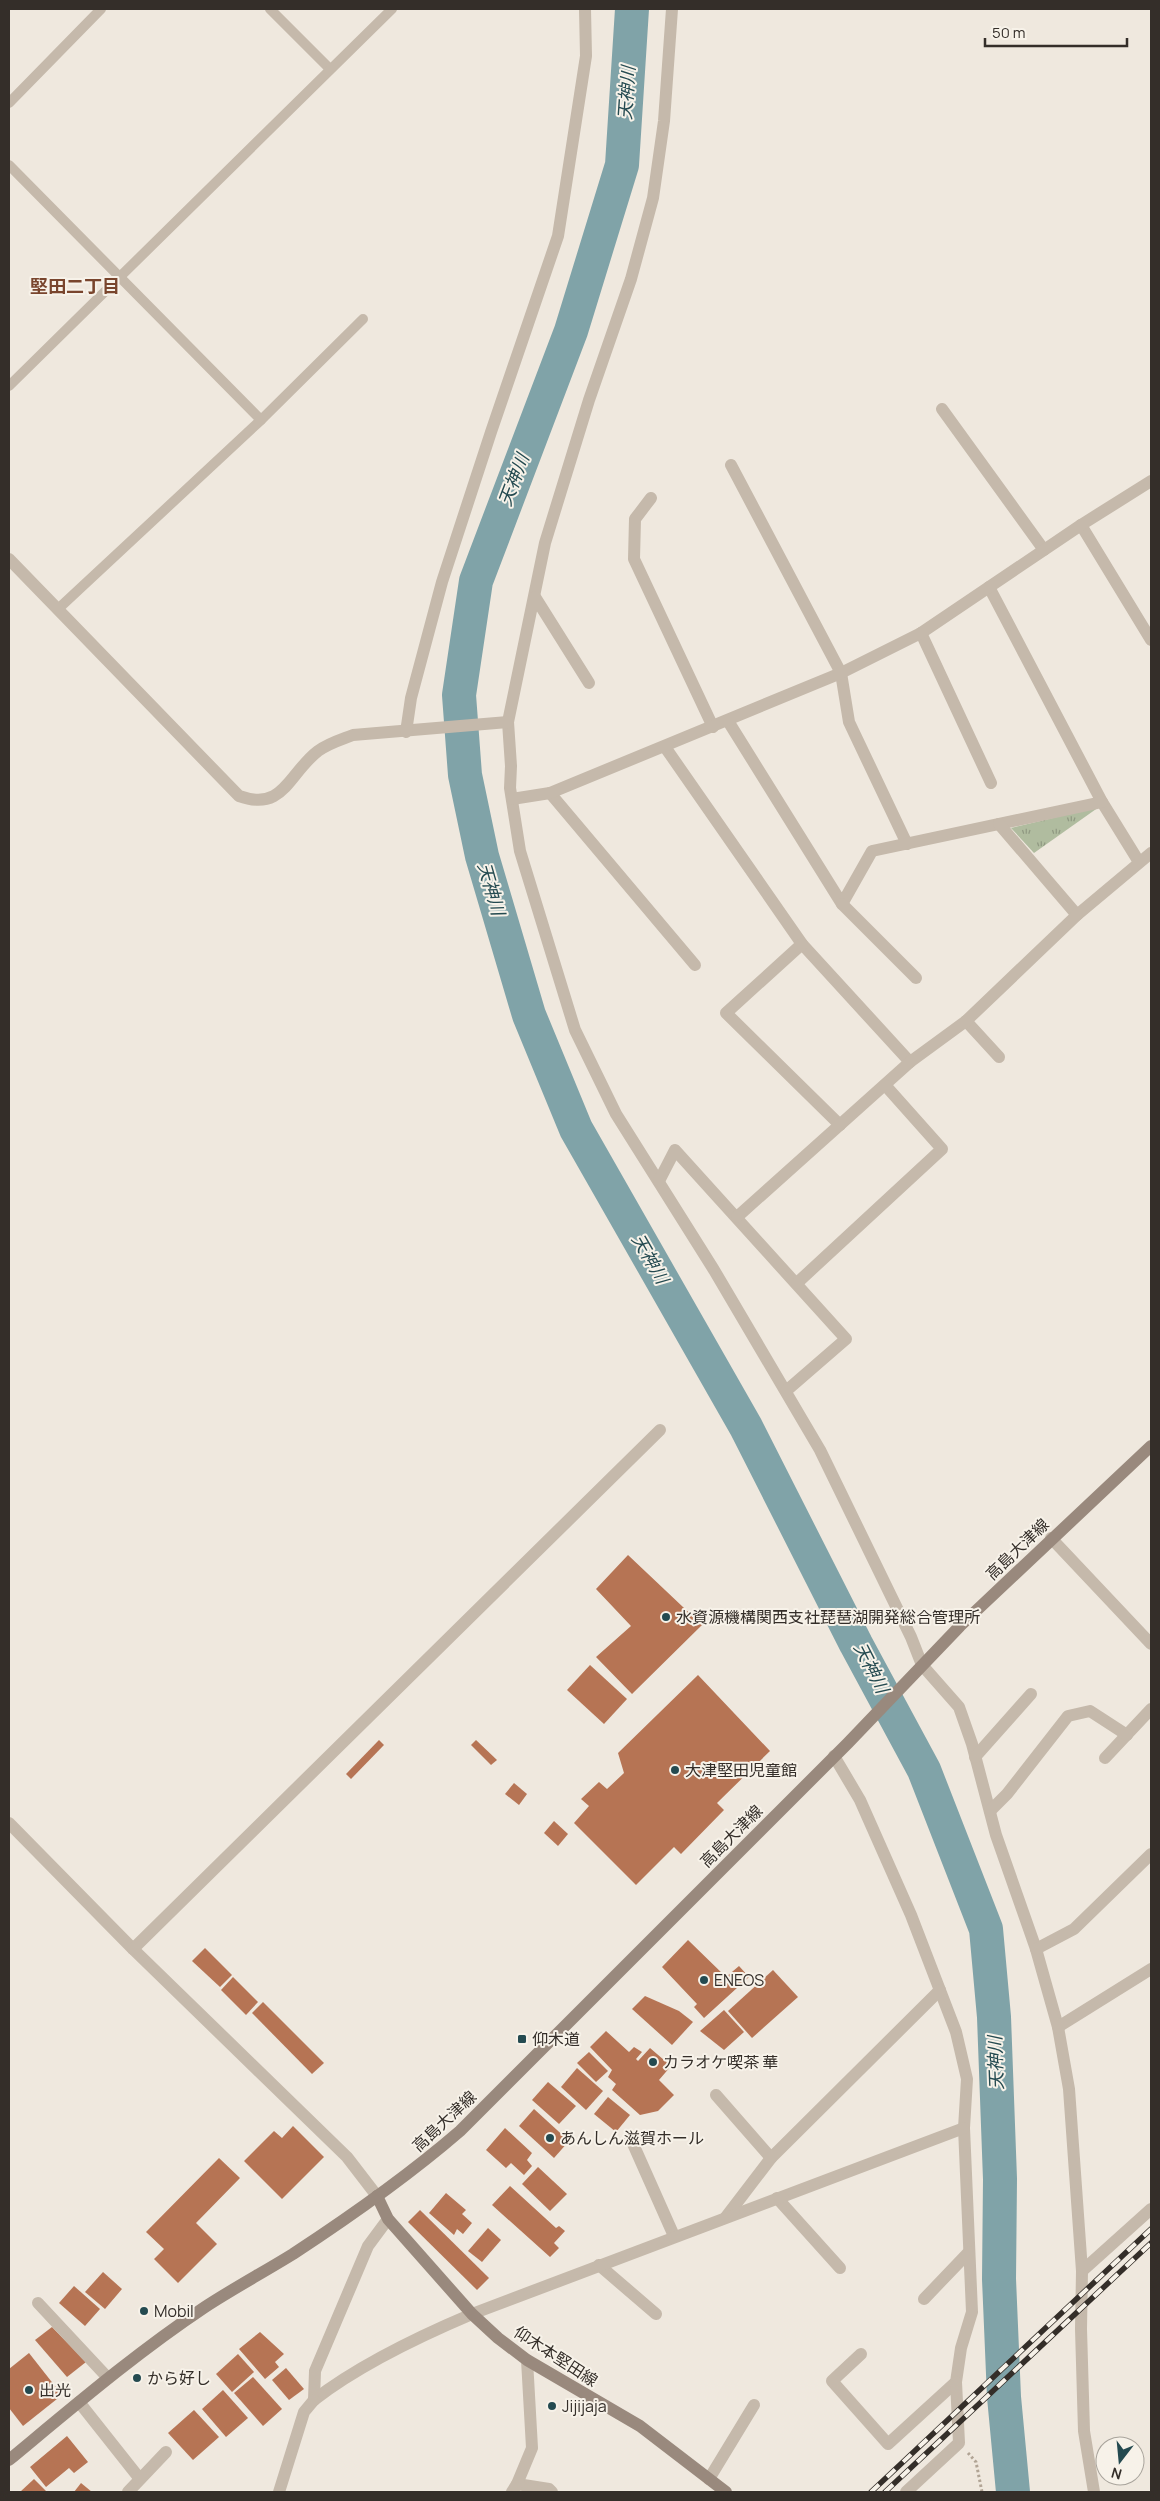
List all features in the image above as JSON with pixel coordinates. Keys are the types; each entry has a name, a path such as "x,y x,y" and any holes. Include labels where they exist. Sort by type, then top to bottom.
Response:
{"main road":[{"name":"高島大津線","path":"9,2460 145,2349 207,2306 292,2254 424,2162 460,2130 848,1742 922,1665 1052,1538 1151,1446"},
{"name":"仰木本堅田線","path":"377,2196 388,2219 472,2314 527,2360 640,2426 726,2492"}],"street":[{"path":"406,732 411,698 442,582 490,432 558,236 586,56 585,9"},
{"path":"672,9 664,121 653,198 631,279 589,400 544,543 535,597 503,723 520,851 575,1030 616,1114 659,1181 820,1450 911,1637 922,1665 959,1707 990,1811 1036,1949 1058,2027 1069,2089 1082,2271 1081,2329 1084,2431 1094,2492"},
{"path":"942,409 1044,550"},
{"path":"732,465 841,673 849,722 906,844"},
{"path":"512,799 550,793 841,673 921,633 1081,525 1151,481"},
{"path":"651,498 635,519 634,559 713,727"},
{"path":"1081,525 1151,640"},
{"path":"9,559 239,796 246,799 253,801 268,800 277,795 317,752 332,742 353,735 425,731 503,723"},
{"path":"989,587 1102,802 1139,862"},
{"path":"535,597 590,683"},
{"path":"921,633 991,784"},
{"path":"728,720 842,904 916,978"},
{"path":"665,747 802,944 910,1062"},
{"path":"550,793 696,965"},
{"path":"842,904 872,851 1102,802"},
{"path":"999,824 1077,916"},
{"path":"737,1217 910,1062 966,1020 1077,916 1151,853"},
{"path":"802,944 726,1013 840,1125"},
{"path":"966,1020 999,1058"},
{"path":"797,1283 942,1149 885,1085"},
{"path":"659,1181 675,1150 846,1338 786,1391"},
{"path":"133,1949 660,1430"},
{"path":"1052,1538 1151,1644"},
{"path":"975,1757 1032,1694"},
{"path":"1105,1758 1151,1709"},
{"path":"990,1811 1007,1794 1068,1716 1090,1711 1127,1735"},
{"path":"834,1756 860,1800 911,1915 956,2032 967,2079 964,2128 972,2312 961,2348 956,2382 960,2443 906,2492"},
{"path":"9,1823 133,1949 347,2157 377,2196"},
{"path":"1036,1949 1074,1929 1151,1854"},
{"path":"1058,2027 1151,1969"},
{"path":"725,2218 771,2158 940,1990"},
{"path":"716,2096 771,2158"},
{"path":"279,2492 304,2412 314,2400 362,2369 437,2329 674,2236 964,2128"},
{"path":"630,2138 674,2236"},
{"path":"777,2198 840,2268"},
{"path":"1082,2271 1151,2209"},
{"path":"314,2400 315,2371 368,2246 388,2219"},
{"path":"924,2299 969,2252"},
{"path":"599,2265 656,2314"},
{"path":"38,2303 108,2378"},
{"path":"861,2354 832,2381 888,2444 956,2382"},
{"path":"527,2360 532,2448 514,2488 550,2489 552,2492"},
{"path":"79,2402 140,2479"},
{"path":"709,2479 754,2405"},
{"path":"128,2492 166,2452"}],"lane":[{"path":"9,102 101,9"},
{"path":"270,9 329,68"},
{"path":"9,386 329,68 392,9"},
{"path":"9,166 117,277 261,420"},
{"path":"58,609 261,420 363,319"}],"path":[{"path":"960,2443 976,2462 982,2492"}],"green space":[{"path":"1099,807 1034,853 1011,828"}],"building":[{"path":"628,1555 702,1625 632,1694 596,1657 631,1626 596,1589"},
{"path":"590,1665 627,1699 604,1724 567,1690"},
{"path":"698,1675 770,1751 717,1803 724,1810 681,1854 674,1847 636,1885 574,1823 589,1806 581,1799 599,1782 607,1789 624,1773 618,1753"},
{"path":"379,1740 384,1745 351,1779 346,1774"},
{"path":"476,1740 497,1760 491,1765 471,1745"},
{"path":"514,1783 527,1794 519,1805 505,1794"},
{"path":"554,1821 568,1834 558,1846 544,1833"},
{"path":"688,1940 726,1977 739,1966 749,1977 704,2018 694,2007 697,2004 662,1967"},
{"path":"205,1948 232,1975 220,1987 192,1961"},
{"path":"773,1970 798,1997 752,2038 728,2011"},
{"path":"233,1977 258,2002 246,2015 221,1990"},
{"path":"645,1996 679,2011 693,2022 672,2045 632,2009"},
{"path":"263,2002 324,2063 312,2074 252,2013"},
{"path":"724,2010 744,2032 724,2050 700,2031"},
{"path":"606,2031 629,2052 634,2047 642,2052 636,2059 638,2061 650,2048 671,2066 659,2080 674,2095 658,2111 640,2115 612,2090 616,2084 608,2077 612,2070 590,2047"},
{"path":"589,2052 608,2071 596,2082 577,2063"},
{"path":"577,2068 603,2091 586,2110 561,2087"},
{"path":"548,2082 576,2106 559,2124 532,2100"},
{"path":"608,2097 630,2115 616,2132 594,2114"},
{"path":"534,2109 569,2141 554,2158 519,2126"},
{"path":"293,2126 324,2157 282,2199 244,2161 274,2131 282,2138"},
{"path":"505,2128 532,2153 527,2160 532,2166 524,2175 511,2163 506,2168 486,2150"},
{"path":"219,2158 240,2178 196,2223 217,2244 178,2283 154,2259 164,2249 146,2232"},
{"path":"538,2167 567,2194 550,2211 522,2184"},
{"path":"510,2186 556,2228 559,2226 565,2231 554,2243 559,2248 550,2257 492,2205"},
{"path":"446,2193 466,2210 462,2214 472,2223 463,2234 457,2229 454,2235 429,2213"},
{"path":"420,2210 489,2278 477,2290 408,2222"},
{"path":"488,2228 501,2240 482,2262 468,2251"},
{"path":"103,2272 122,2289 105,2309 85,2292"},
{"path":"74,2286 100,2309 85,2326 59,2303"},
{"path":"52,2327 86,2362 67,2377 35,2340"},
{"path":"260,2332 284,2354 275,2362 279,2367 265,2379 239,2349"},
{"path":"29,2353 62,2395 23,2426 9,2408 9,2369"},
{"path":"238,2354 254,2372 232,2392 216,2374"},
{"path":"286,2368 304,2389 289,2400 272,2380"},
{"path":"253,2377 282,2409 263,2426 234,2393"},
{"path":"223,2390 248,2418 226,2437 202,2409"},
{"path":"194,2410 219,2437 193,2460 168,2433"},
{"path":"67,2436 88,2462 74,2473 69,2468 46,2487 30,2467"},
{"path":"34,2479 47,2492 20,2492"},
{"path":"81,2483 92,2492 74,2492"}],"waterway":[{"name":"天神川","path":"632,9 622,165 571,331 476,581 459,695 465,775 482,856 529,1015 576,1129 746,1427 856,1644 924,1770 986,1929 994,2017 1000,2179 999,2279 1004,2397 1013,2492"}],"railway":[{"path":"871,2492 1151,2229"},
{"path":"885,2492 1151,2243"}],"place":[{"name":"水資源機構関西支社琵琶湖開発総合管理所","path":"666,1617"},
{"name":"大津堅田児童館","path":"675,1770"},
{"name":"ENEOS","path":"704,1980"},
{"name":"仰木道","path":"522,2039"},
{"name":"カラオケ喫茶 華","path":"653,2062"},
{"name":"あんしん滋賀ホール","path":"550,2138"},
{"name":"Mobil","path":"144,2311"},
{"name":"から好し","path":"137,2378"},
{"name":"出光","path":"29,2390"},
{"name":"Jijijaja","path":"552,2406"}],"district":[{"name":"堅田二丁目","path":"75,287"}]}
